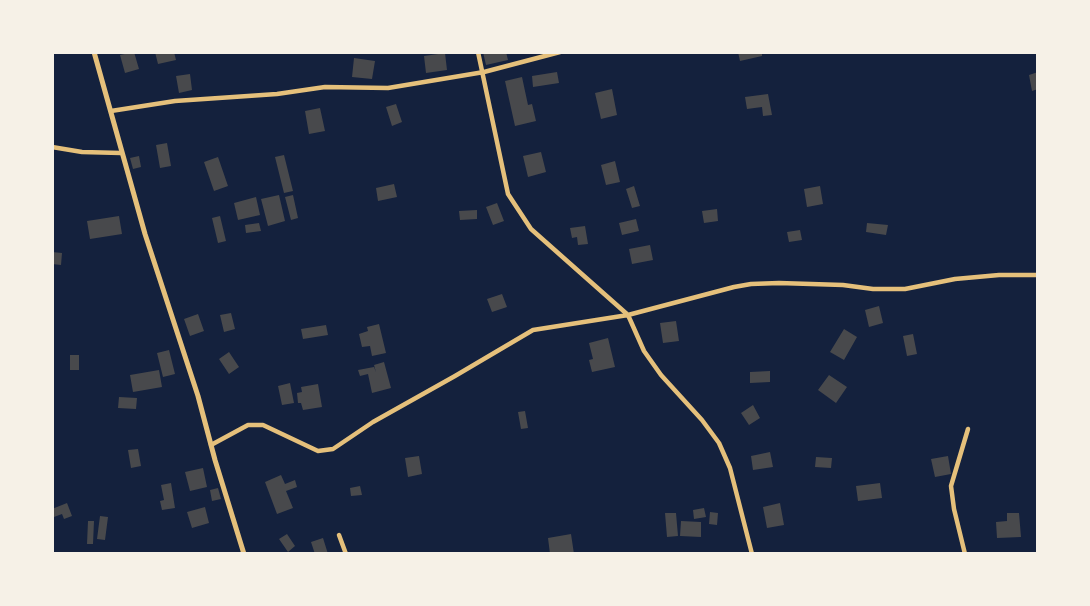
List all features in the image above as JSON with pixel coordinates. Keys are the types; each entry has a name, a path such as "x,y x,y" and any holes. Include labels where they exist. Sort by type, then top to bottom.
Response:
{"street":[{"path":"94,52 122,153 198,396 244,554"},
{"path":"478,52 508,194 531,229 628,315 644,351 661,375 702,420 719,444 730,468 752,554"},
{"path":"111,111 176,101 277,94 325,87 388,88 484,72 561,52"},
{"path":"52,147 82,152 122,153"},
{"path":"211,445 248,424 263,425 318,451 333,449 373,422 533,330 628,315 751,284 843,285 873,289 905,289 955,279 999,275 1038,275"},
{"path":"965,554 951,486 968,429"},
{"path":"339,535 346,554"}],"building":[{"path":"134,52 139,69 125,73 120,55"},
{"path":"155,52 174,52 176,60 158,64"},
{"path":"483,52 506,52 508,60 486,65"},
{"path":"738,52 762,52 762,56 740,61"},
{"path":"445,53 447,70 426,73 424,56"},
{"path":"354,58 375,61 372,79 352,77"},
{"path":"557,72 559,83 533,87 532,76"},
{"path":"1038,72 1038,89 1032,91 1029,75"},
{"path":"190,74 192,90 179,93 176,76"},
{"path":"522,77 528,105 532,104 536,121 515,126 505,81"},
{"path":"612,89 617,115 601,119 595,93"},
{"path":"768,94 772,115 763,116 762,107 747,109 745,97"},
{"path":"396,104 402,122 392,126 386,107"},
{"path":"320,108 325,131 309,134 305,111"},
{"path":"167,143 171,166 160,168 156,145"},
{"path":"541,152 546,172 528,177 523,156"},
{"path":"284,155 293,191 284,193 275,157"},
{"path":"139,156 141,167 133,169 130,158"},
{"path":"218,157 228,186 214,191 204,162"},
{"path":"615,161 620,182 606,185 601,165"},
{"path":"394,184 397,197 378,201 376,188"},
{"path":"634,186 640,206 632,208 626,189"},
{"path":"820,186 823,204 807,207 804,189"},
{"path":"279,195 285,221 268,226 261,199"},
{"path":"293,195 298,218 291,220 285,197"},
{"path":"256,197 260,215 238,220 234,203"},
{"path":"497,203 504,221 493,225 486,207"},
{"path":"717,209 718,221 704,223 702,211"},
{"path":"477,210 477,219 460,220 459,211"},
{"path":"119,216 122,234 90,239 87,221"},
{"path":"220,216 226,241 218,243 212,218"},
{"path":"636,219 639,231 622,235 619,223"},
{"path":"259,223 261,231 246,233 245,225"},
{"path":"867,223 888,225 886,235 866,232"},
{"path":"585,226 588,244 578,245 577,237 572,238 570,228"},
{"path":"800,230 802,240 789,242 787,232"},
{"path":"650,245 653,260 632,264 629,249"},
{"path":"52,252 62,253 61,265 52,264"},
{"path":"502,294 507,307 492,312 487,299"},
{"path":"879,306 883,323 869,327 865,310"},
{"path":"231,313 235,329 224,332 220,315"},
{"path":"198,314 204,331 190,336 184,319"},
{"path":"676,321 679,341 663,343 660,323"},
{"path":"379,324 386,353 372,356 370,346 362,347 359,334 368,331 367,327"},
{"path":"326,325 328,335 303,339 301,329"},
{"path":"844,329 857,337 844,360 830,352"},
{"path":"913,334 917,354 907,356 903,336"},
{"path":"608,338 615,367 592,372 589,360 593,359 589,343"},
{"path":"169,350 175,374 163,377 157,353"},
{"path":"229,352 239,367 229,374 219,359"},
{"path":"70,355 79,355 79,370 70,370"},
{"path":"384,362 391,388 372,393 368,374 360,376 358,370 374,367 376,372 374,365"},
{"path":"159,370 162,387 133,392 130,375"},
{"path":"770,371 770,382 750,383 750,372"},
{"path":"829,375 847,387 836,403 818,390"},
{"path":"290,383 294,403 282,405 278,386"},
{"path":"318,384 322,407 303,410 301,403 298,403 297,393 302,392 301,387"},
{"path":"119,397 137,398 136,409 118,408"},
{"path":"753,405 760,418 749,425 741,413"},
{"path":"525,411 528,428 521,429 518,412"},
{"path":"138,449 141,466 131,468 128,450"},
{"path":"770,452 773,467 753,470 751,456"},
{"path":"419,456 422,474 408,477 405,458"},
{"path":"948,456 951,474 935,477 931,459"},
{"path":"816,457 832,458 831,468 815,467"},
{"path":"203,468 207,487 190,491 185,472"},
{"path":"281,475 285,484 295,480 297,487 286,491 293,508 277,514 265,482"},
{"path":"171,483 175,508 162,510 160,501 164,500 161,485"},
{"path":"880,483 882,498 858,501 856,486"},
{"path":"360,486 362,495 351,496 350,488"},
{"path":"218,488 221,499 212,501 210,490"},
{"path":"67,503 72,516 64,519 62,514 54,517 52,509"},
{"path":"780,503 784,525 767,528 763,507"},
{"path":"205,507 209,523 192,528 187,512"},
{"path":"704,508 706,517 694,519 693,510"},
{"path":"710,512 718,513 717,525 709,524"},
{"path":"665,513 676,513 678,536 667,537"},
{"path":"1007,513 1019,513 1021,537 997,538 996,522 1007,521"},
{"path":"100,516 108,517 105,540 97,539"},
{"path":"88,521 94,521 93,544 87,544"},
{"path":"681,521 701,522 701,537 680,536"},
{"path":"287,534 295,546 288,552 279,539"},
{"path":"571,534 574,554 550,554 548,538"},
{"path":"323,538 328,554 315,554 311,542"}]}
